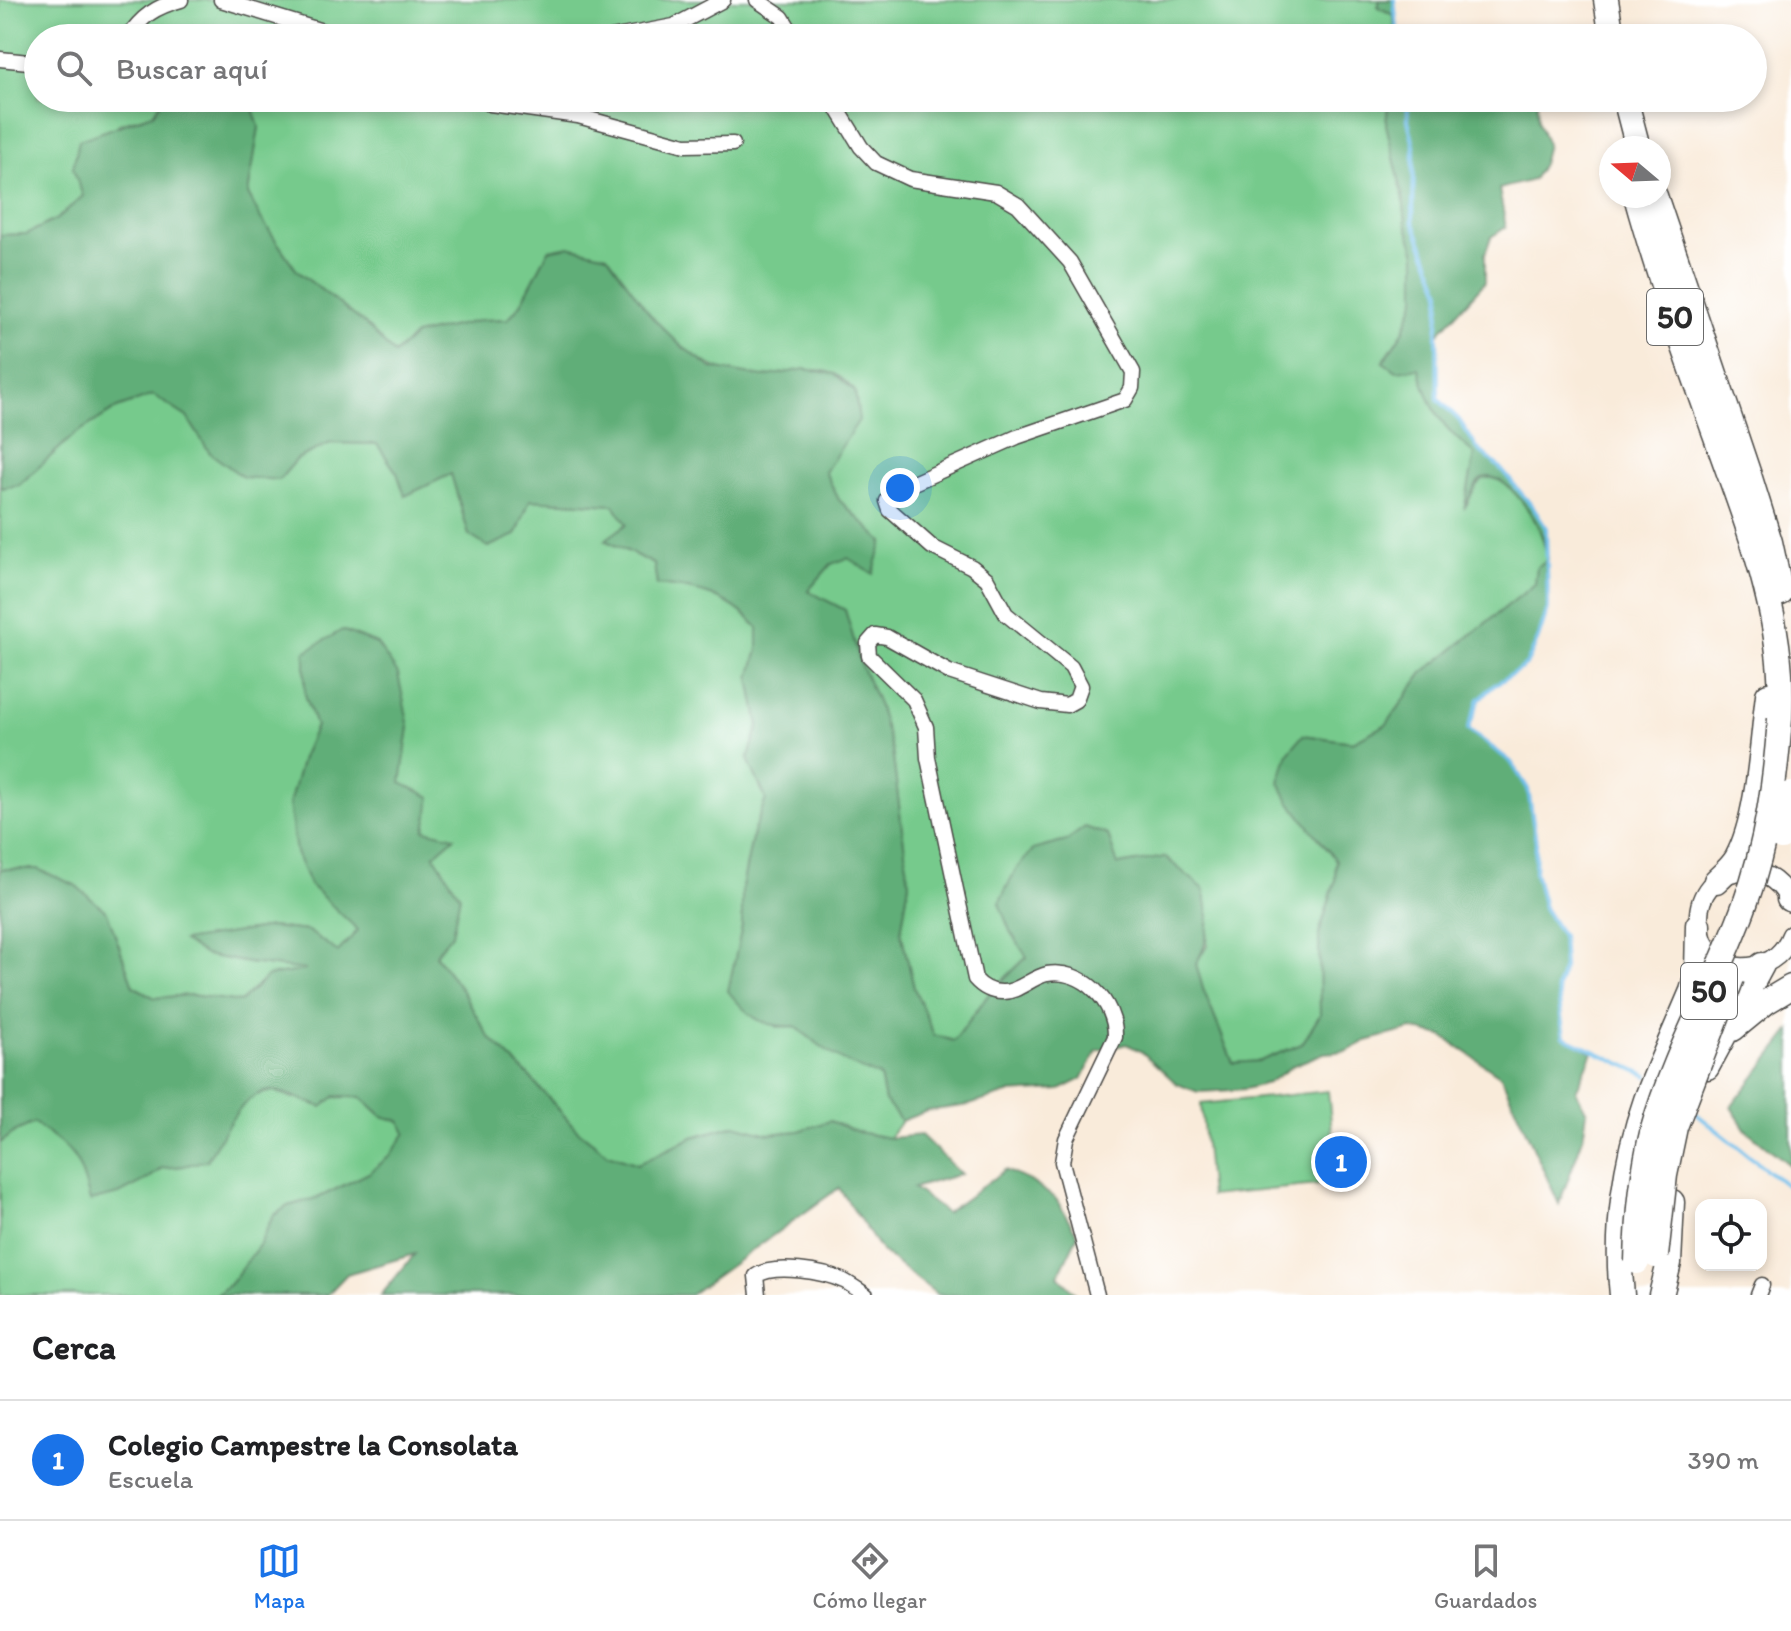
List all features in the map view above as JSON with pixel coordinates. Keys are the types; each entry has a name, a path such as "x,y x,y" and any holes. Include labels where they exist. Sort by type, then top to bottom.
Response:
{"highway":[{"path":"1591,0 1595,24"},
{"path":"1606,0 1610,24"},
{"path":"1613,112 1619,136"},
{"path":"1629,112 1635,136"},
{"name":"50","path":"1640,208 1735,487 1784,652"},
{"name":"50","path":"1658,1295 1647,1259 1640,1202 1653,1130 1680,1056 1732,939 1760,859 1773,792 1784,652 1779,583 1770,542 1659,208"},
{"path":"1779,583 1791,607"},
{"path":"1716,881 1735,861 1744,841 1754,797 1770,678 1784,652"},
{"name":"50","path":"1635,1295 1647,1259 1675,1127 1766,891 1791,794"},
{"path":"1622,1295 1621,1262 1629,1168 1646,1101 1697,974 1698,925"},
{"path":"1658,1295 1669,1263 1674,1179 1682,1137 1709,1062 1776,958"},
{"path":"1722,1038 1766,1002 1791,987"}],"main road":[{"path":"1791,900 1774,880 1763,874 1739,872 1716,881 1701,901 1698,925 1709,951 1733,966 1748,968 1776,958 1791,935"}],"street":[{"path":"138,24 158,6 181,0"},
{"path":"221,0 299,24"},
{"path":"678,24 723,0"},
{"path":"757,0 782,17 786,24"},
{"path":"0,59 24,62"},
{"path":"549,112 578,116 685,145 733,144"},
{"path":"840,112 861,147 876,163 910,179 996,192 1018,205 1070,262 1133,372 1132,388 1125,400 1017,437 893,492 887,501 890,510 932,547 972,567 987,579 1006,614 1071,667 1081,686 1076,700 1067,705 1041,702 949,672 887,637 875,635 868,643 869,656 914,700 926,727 928,758 975,979 983,988 1004,993 1046,974 1070,973 1101,994 1115,1021 1115,1037 1066,1139 1062,1162 1097,1295"},
{"path":"758,1295 756,1276 763,1271 807,1271 844,1281 866,1295"}],"green space":[{"path":"0,0 1380,0 1378,7 1394,15 1394,24 24,24 24,112 154,112 119,124 73,168 83,196 57,219 27,234 0,235"},
{"path":"1380,0 1394,0 1397,24 1394,24 1394,15 1378,7"},
{"path":"253,112 1387,112 1386,124 1403,196 1406,224 1416,253 1416,299 1404,330 1383,362 1397,371 1419,367 1439,416 1475,454 1466,506 1479,482 1490,478 1499,480 1516,494 1530,513 1548,559 1537,567 1535,584 1423,673 1387,724 1353,742 1303,735 1289,801 1336,860 1335,882 1319,934 1320,1015 1302,1044 1260,1061 1233,1063 1196,964 1207,945 1209,914 1140,862 1117,865 1108,835 1085,827 1066,841 1033,850 1010,931 1027,957 989,994 954,1041 934,1036 914,988 901,932 909,883 892,750 845,610 808,591 831,564 883,542 839,500 825,472 837,451 855,391 836,375 818,370 764,377 738,375 714,367 692,354 653,318 607,255 549,250 521,304 508,319 482,320 415,335 394,355 365,324 297,271 260,217 248,194 259,127"},
{"path":"254,112 259,127 248,194 260,217 297,271 365,324 394,354 415,335 482,320 508,319 521,304 549,250 569,246 607,255 652,317 680,345 712,368 763,377 805,369 835,374 855,391 859,420 825,472 839,500 883,542 873,574 848,558 831,564 808,591 845,610 892,750 909,883 901,932 914,988 934,1035 954,1041 989,994 1027,957 1010,931 999,903 1016,869 1033,850 1066,841 1085,827 1108,835 1118,865 1165,857 1204,889 1208,927 1196,964 1233,1063 1260,1061 1302,1044 1320,1015 1319,934 1335,882 1336,860 1289,801 1279,782 1288,753 1303,735 1353,742 1387,724 1423,673 1535,584 1537,567 1547,560 1548,608 1526,665 1479,699 1468,729 1511,762 1528,789 1536,842 1535,872 1544,908 1562,936 1564,967 1557,988 1564,1037 1593,1052 1576,1091 1587,1112 1583,1138 1559,1204 1501,1076 1442,1036 1412,1029 1366,1041 1348,1051 1324,1053 1294,1065 1268,1083 1245,1089 1198,1092 1177,1084 1142,1052 1127,1044 1097,1051 1082,1079 1060,1090 1008,1093 969,1105 927,1111 901,1121 885,1101 880,1076 835,1056 795,1026 773,1025 749,1014 728,991 742,926 742,888 753,833 766,799 748,759 759,726 750,678 758,650 758,627 735,608 712,596 657,585 654,564 605,540 627,524 614,505 530,500 516,535 488,547 469,535 451,474 405,496 397,473 377,444 330,443 297,459 279,480 243,477 210,453 187,417 153,395 117,408 75,434 19,485 0,488 0,235 27,234 57,219 83,196 73,168 79,140 153,114"},
{"path":"1387,112 1538,112 1538,122 1547,144 1542,164 1533,180 1499,189 1506,227 1491,237 1485,254 1485,282 1437,335 1438,399 1459,420 1478,449 1500,468 1532,506 1546,528 1547,554 1539,528 1529,512 1514,492 1496,479 1487,477 1479,481 1464,509 1475,454 1439,417 1419,368 1397,371 1383,362 1404,330 1416,298 1416,253 1406,224 1403,196 1386,124"},
{"path":"153,395 187,417 210,453 279,480 297,459 330,443 377,444 397,473 451,473 469,535 516,535 530,500 614,505 627,524 606,541 654,564 657,585 712,596 735,608 758,627 758,650 750,678 759,726 748,759 766,799 753,833 742,888 742,926 737,957 777,1027 795,1026 835,1056 880,1076 885,1101 901,1121 889,1138 858,1132 830,1121 799,1131 768,1134 735,1125 693,1137 638,1164 608,1154 577,1130 488,1036 459,986 435,954 452,934 434,855 425,830 400,783 409,727 305,694 316,726 302,758 310,885 359,929 338,952 308,931 270,927 185,941 248,963 310,970 268,976 240,1002 191,995 155,998 133,986 107,912 75,885 37,869 0,869 0,488 19,485 75,434 117,408"},
{"path":"342,630 377,644 398,674 409,727 401,783 431,797 425,830 455,837 434,855 460,896 452,934 435,955 459,986 488,1036 577,1130 608,1154 638,1164 693,1137 735,1125 769,1134 799,1131 830,1121 858,1132 889,1138 921,1135 961,1174 913,1188 946,1213 1005,1170 1030,1181 1056,1199 1078,1235 1058,1276 1077,1295 938,1295 882,1252 839,1188 690,1295 381,1295 415,1254 347,1274 327,1295 216,1295 230,1284 260,1244 273,1216 288,1206 320,1197 369,1173 390,1156 406,1133 400,1121 382,1116 361,1097 336,1096 322,1107 279,1092 263,1092 243,1105 207,1160 162,1168 119,1194 90,1201 82,1172 72,1154 34,1123 0,1143 0,869 37,869 75,885 107,912 133,986 155,998 191,995 240,1002 268,976 306,970 205,955 183,941 270,927 308,931 338,952 358,930 310,885 296,853 289,804 302,758 316,726 305,694 305,652"},
{"path":"1791,1030 1791,1166 1746,1130 1731,1107"},
{"path":"274,1091 292,1098 361,1097 382,1116 400,1121 406,1133 390,1156 369,1173 320,1197 288,1206 273,1216 260,1244 230,1284 216,1295 0,1295 0,1143 16,1131 34,1123 66,1148 77,1162 91,1200 148,1179 162,1168 184,1166 252,1096"},
{"path":"1328,1091 1337,1183 1210,1196 1201,1104"}],"waterway":[{"path":"1394,0 1397,24"},
{"path":"1408,112 1414,146 1413,221 1441,291 1437,335 1438,399 1459,420 1478,449 1500,468 1532,506 1546,528 1548,608 1538,639 1526,665 1479,699 1468,729 1511,762 1528,789 1536,842 1535,872 1544,908 1562,936 1564,967 1557,988 1564,1037 1648,1076"},
{"path":"1689,1108 1791,1189"}],"place":[{"name":"Colegio Campestre la Consolata","path":"1341,1162"}]}
